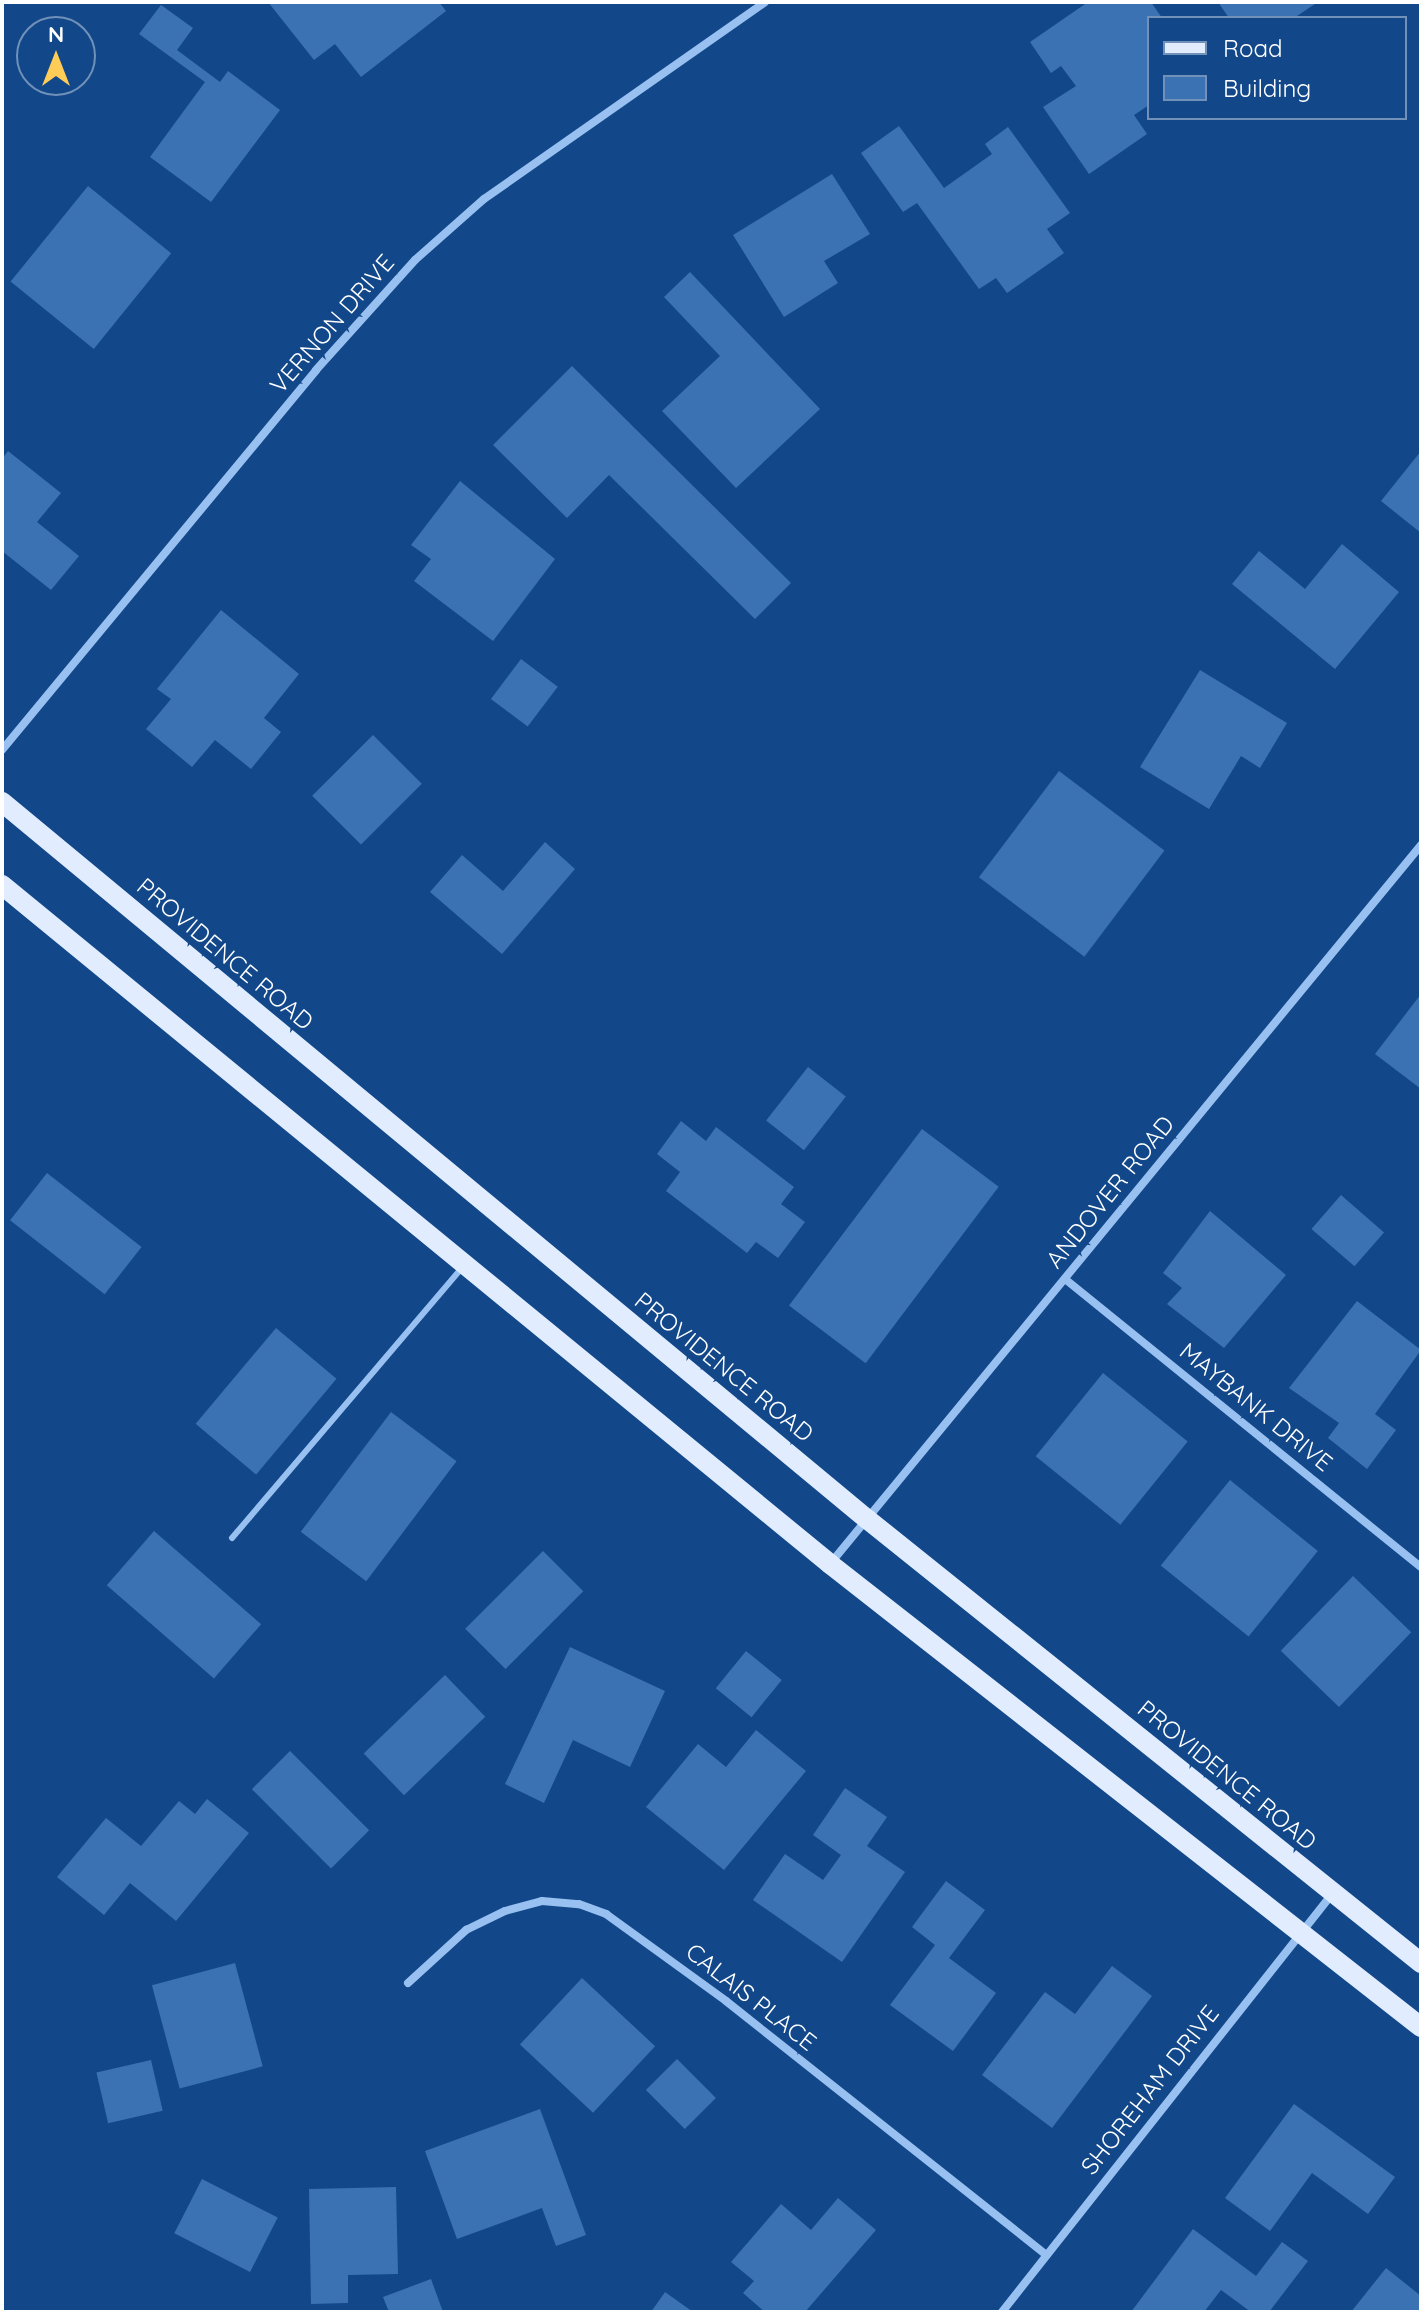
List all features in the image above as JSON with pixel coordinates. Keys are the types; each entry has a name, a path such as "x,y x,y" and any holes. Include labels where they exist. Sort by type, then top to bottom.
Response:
{"main road":[{"name":"PROVIDENCE ROAD","path":"2,802 867,1519 1421,1963"},
{"path":"2,885 830,1564 1421,2027"}],"street":[{"name":"VERNON DRIVE","path":"2,750 316,370 415,260 484,199 765,2"},
{"name":"ANDOVER ROAD","path":"830,1564 1421,845"},
{"name":"MAYBANK DRIVE","path":"1065,1279 1421,1567"},
{"name":"SHOREHAM DRIVE","path":"1002,2312 1332,1894"},
{"name":"CALAIS PLACE","path":"408,1983 466,1930 505,1911 542,1901 579,1904 606,1914 726,2001 1046,2255"}],"lane":[{"path":"232,1538 464,1266"}],"building":[{"path":"268,2 439,2 446,11 361,77 335,44 314,60"},
{"path":"1088,2 1151,2 1161,16 1147,16 1147,106 1134,115 1147,134 1089,174 1043,107 1076,86 1061,66 1051,73 1030,42"},
{"path":"1218,2 1318,2 1297,16 1228,16"},
{"path":"161,5 193,28 177,50 220,82 228,71 280,110 211,202 150,157 205,82 139,34"},
{"path":"899,126 944,188 992,154 985,144 1008,127 1070,213 1047,229 1064,253 1007,293 996,278 979,289 917,203 903,212 861,153"},
{"path":"832,174 870,234 824,261 838,283 784,317 733,235"},
{"path":"88,186 171,253 94,349 11,282"},
{"path":"690,272 820,409 736,488 662,411 720,356 664,297"},
{"path":"572,366 791,583 755,619 609,475 567,518 493,445"},
{"path":"8,451 61,493 37,522 79,556 51,590 2,551 2,459"},
{"path":"1421,451 1421,533 1381,501"},
{"path":"460,481 555,559 493,641 414,581 431,559 411,545"},
{"path":"1342,544 1399,592 1335,669 1232,584 1259,551 1305,589"},
{"path":"221,610 299,674 264,718 281,732 251,769 215,740 192,767 146,729 171,699 157,689"},
{"path":"521,659 558,687 528,727 491,699"},
{"path":"1200,670 1287,723 1260,768 1241,756 1209,809 1140,767"},
{"path":"373,735 422,784 361,845 312,796"},
{"path":"1059,771 1164,850 1084,957 979,877"},
{"path":"545,842 575,869 502,954 430,892 462,855 503,891"},
{"path":"1421,994 1421,1089 1375,1054"},
{"path":"808,1067 846,1097 804,1150 766,1121"},
{"path":"681,1121 706,1141 716,1127 794,1187 781,1204 805,1222 778,1258 756,1242 747,1253 666,1191 680,1172 657,1154"},
{"path":"922,1129 999,1187 866,1363 789,1305"},
{"path":"47,1173 142,1247 105,1294 10,1220"},
{"path":"1341,1195 1384,1232 1354,1266 1311,1229"},
{"path":"1210,1211 1286,1275 1224,1348 1167,1304 1182,1288 1163,1273"},
{"path":"1357,1301 1421,1350 1375,1414 1396,1430 1367,1469 1328,1438 1339,1423 1289,1388"},
{"path":"276,1328 337,1379 256,1475 196,1424"},
{"path":"1103,1373 1188,1442 1120,1525 1036,1456"},
{"path":"391,1412 456,1461 366,1581 301,1532"},
{"path":"1230,1480 1318,1551 1249,1637 1161,1565"},
{"path":"154,1531 261,1624 214,1678 107,1585"},
{"path":"543,1551 583,1591 506,1669 465,1629"},
{"path":"1353,1576 1411,1632 1339,1707 1281,1651"},
{"path":"570,1647 665,1691 630,1767 573,1740 544,1803 505,1784"},
{"path":"746,1651 782,1680 752,1717 716,1688"},
{"path":"445,1675 485,1717 404,1795 364,1753"},
{"path":"756,1730 806,1771 724,1870 646,1807 698,1744 726,1767"},
{"path":"290,1751 369,1830 331,1868 252,1789"},
{"path":"845,1788 887,1817 867,1846 905,1872 842,1962 753,1900 785,1854 823,1880 841,1855 813,1835"},
{"path":"207,1799 249,1833 176,1921 130,1883 104,1915 57,1877 106,1818 141,1846 179,1801 195,1814"},
{"path":"946,1881 985,1910 949,1958 996,1993 953,2051 890,2005 935,1945 912,1927"},
{"path":"235,1963 263,2066 180,2089 152,1985"},
{"path":"1112,1966 1152,1996 1052,2128 982,2075 1045,1992 1075,2014"},
{"path":"582,1978 655,2046 593,2113 520,2045"},
{"path":"677,2059 716,2098 685,2129 646,2090"},
{"path":"151,2060 163,2111 108,2123 96,2073"},
{"path":"1294,2104 1395,2177 1368,2214 1312,2173 1270,2231 1225,2198"},
{"path":"540,2109 586,2235 556,2246 542,2208 457,2239 425,2151"},
{"path":"202,2179 278,2218 250,2272 174,2233"},
{"path":"396,2187 398,2274 348,2275 348,2303 311,2304 309,2189"},
{"path":"838,2198 876,2230 805,2312 765,2312 743,2293 754,2281 731,2262 781,2204 811,2230"},
{"path":"1193,2229 1256,2276 1282,2242 1308,2261 1269,2312 1251,2312 1221,2290 1204,2312 1131,2312"},
{"path":"1386,2268 1421,2296 1421,2312 1351,2312"},
{"path":"431,2279 443,2312 389,2312 383,2297"},
{"path":"665,2292 693,2312 651,2312"}]}
